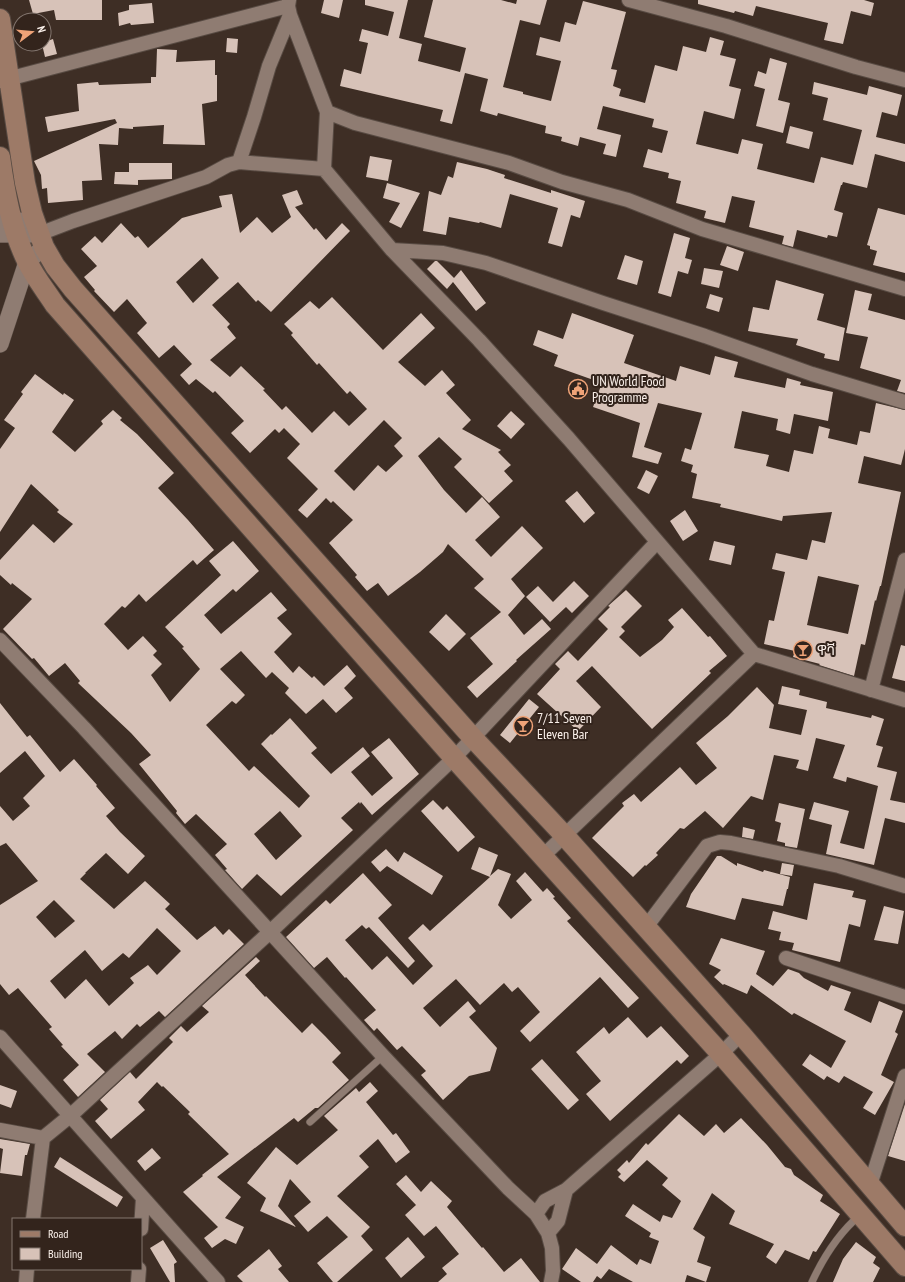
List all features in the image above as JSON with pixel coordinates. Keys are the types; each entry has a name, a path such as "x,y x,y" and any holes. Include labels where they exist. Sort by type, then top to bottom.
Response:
{"main road":[{"path":"0,19 5,79 25,183 32,213 43,233 55,266 73,289 473,738 564,835 741,1034 905,1226"},
{"path":"0,157 6,200 7,227 27,262 55,305 454,758 721,1054 905,1266"},
{"path":"281,562 301,545"}],"street":[{"path":"629,0 726,26 856,67 905,80"},
{"path":"5,79 289,7"},
{"path":"289,7 327,112 324,169 392,250 478,340 558,428 754,654 905,700"},
{"path":"239,162 289,7"},
{"path":"327,112 355,123 509,163 562,182 628,200 702,229 905,289"},
{"path":"7,227 43,233 206,177 228,165 239,162 324,169"},
{"path":"0,344 27,262 43,233"},
{"path":"392,250 443,253 486,263 705,336 812,374 905,402"},
{"path":"33,1218 43,1138 70,1116 270,932 454,758 657,542"},
{"path":"871,690 905,560"},
{"path":"0,640 94,738 383,1056 508,1188 536,1214 548,1233 552,1248 553,1271 551,1282"},
{"path":"543,856 754,654"},
{"path":"646,927 707,846 720,842 732,843 839,866 905,886"},
{"path":"786,958 905,997"},
{"path":"536,1214 545,1201 566,1190 721,1054 741,1034"},
{"path":"0,1038 218,1282"},
{"path":"870,1185 905,1076"},
{"path":"0,1130 43,1138"},
{"path":"548,1233 558,1222 566,1190"},
{"path":"142,1218 143,1198"},
{"path":"26,1282 27,1270"},
{"path":"138,1282 139,1270"}],"lane":[{"path":"310,1122 383,1056"},
{"path":"812,1282 817,1271 837,1239 847,1226 860,1215"}],"building":[{"path":"29,0 102,0 102,20 56,20 54,10 32,12"},
{"path":"324,0 343,0 339,18 321,13"},
{"path":"365,0 408,0 399,38 422,44 418,61 460,72 466,48 424,37 433,0 501,0 516,4 517,0 547,0 540,25 520,20 503,87 551,101 561,61 536,55 540,37 560,42 565,22 576,25 583,1 626,12 611,69 617,70 613,86 621,89 619,96 645,103 655,65 677,71 683,46 706,52 710,37 724,41 720,55 736,59 729,86 741,89 734,119 704,111 696,144 738,154 742,139 763,144 757,169 814,183 821,157 853,165 862,130 823,120 828,98 812,94 814,82 867,95 869,86 902,95 897,116 882,112 876,137 905,144 905,162 875,154 867,188 843,182 834,210 843,213 837,237 828,235 827,238 797,230 793,247 782,244 784,236 749,227 755,201 732,196 725,223 704,218 706,211 676,203 681,181 668,178 669,173 643,167 648,149 662,153 668,131 652,127 654,119 603,106 597,129 621,135 616,157 603,154 606,144 580,137 578,146 561,141 562,137 545,133 546,126 498,113 497,116 480,111 488,79 465,73 452,124 440,121 443,110 340,86 344,69 361,74 368,43 359,41 362,29 388,36 394,12 365,5"},
{"path":"698,0 864,0 874,3 871,16 851,11 843,44 824,40 828,23 756,6 753,16 735,11 734,13 698,4"},
{"path":"152,3 154,23 131,25 130,23 119,26 118,13 129,10 129,5"},
{"path":"227,38 238,39 237,53 226,52"},
{"path":"52,39 57,54 45,57 44,52 52,52"},
{"path":"157,49 177,50 176,62 215,60 215,75 217,75 217,101 202,104 205,145 163,144 164,125 133,127 133,129 119,128 118,145 99,144 102,180 82,181 83,200 48,203 47,188 42,189 41,175 34,161 117,123 115,119 48,132 45,117 79,111 77,84 98,82 99,85 151,83 151,77 156,77"},
{"path":"770,58 787,63 778,100 790,103 783,133 756,126 765,89 754,86 758,71 766,74"},
{"path":"790,126 813,132 809,149 786,143"},
{"path":"370,156 392,160 388,181 366,177"},
{"path":"457,162 487,169 505,175 504,178 551,193 551,190 585,201 580,218 571,215 562,247 548,243 558,208 510,194 501,228 480,222 449,217 446,235 423,231 429,191 441,195 448,176 453,178"},
{"path":"129,163 172,163 172,179 138,180 138,185 114,184 115,172 129,172"},
{"path":"387,183 420,193 401,228 389,222 400,203 383,198"},
{"path":"297,190 303,204 295,207 314,230 316,228 326,240 342,223 350,231 271,312 258,300 256,302 238,282 212,305 230,324 227,327 236,338 210,360 230,377 241,366 265,389 263,390 282,410 286,406 312,433 334,411 349,426 367,409 350,391 347,394 319,363 317,365 291,335 293,333 284,324 310,301 319,309 332,297 383,350 421,313 435,328 398,362 425,386 442,370 455,385 446,393 471,420 462,429 501,450 498,452 511,465 504,471 513,481 489,503 454,467 462,459 439,437 418,456 444,490 466,513 482,497 500,517 475,540 491,557 522,526 543,548 511,579 525,596 508,615 524,635 542,619 551,629 477,698 467,687 493,664 470,638 501,612 474,588 484,579 448,544 443,552 420,572 388,596 378,583 367,591 355,577 357,575 329,543 353,520 333,501 331,503 326,498 307,518 298,510 318,489 287,458 300,444 284,428 279,433 275,429 250,453 231,433 244,421 215,391 213,393 196,379 189,385 180,375 192,364 174,345 159,358 137,333 147,323 127,299 114,312 94,291 95,290 84,277 97,266 81,249 95,236 102,243 121,223 135,238 138,236 148,248 182,218 222,207 219,196 232,194 240,233 257,217 272,233 291,217 282,195","holes":["202,258 219,278 193,303 176,282","384,420 402,438 394,446 403,456 386,472 378,465 354,491 334,471"]},
{"path":"878,208 905,215 905,273 873,265 877,251 870,249 870,246 867,245"},
{"path":"674,233 690,238 685,258 692,260 688,274 678,271 671,297 658,293"},
{"path":"727,246 744,252 738,271 720,265"},
{"path":"625,255 643,261 637,285 617,279"},
{"path":"435,261 437,261 454,278 461,270 486,303 476,311 453,282 447,289 427,269"},
{"path":"704,268 723,271 719,288 701,284"},
{"path":"776,280 824,294 817,320 845,328 839,361 824,358 825,354 796,345 798,339 748,331 753,307 769,310"},
{"path":"855,290 872,294 868,310 905,320 905,393 897,391 901,380 860,368 868,337 846,333"},
{"path":"710,294 723,298 719,312 706,308"},
{"path":"572,313 634,335 624,363 676,381 680,366 710,375 715,356 738,362 734,377 785,388 787,378 801,382 800,385 833,392 828,421 794,414 790,434 776,430 778,419 742,411 734,448 769,455 766,466 789,472 794,450 813,454 819,426 830,429 828,438 857,445 860,431 870,433 876,403 905,410 905,449 901,465 864,456 858,483 901,492 881,586 876,601 875,600 865,645 861,644 854,676 819,665 820,664 793,657 795,651 764,644 769,620 774,621 785,572 772,569 776,553 807,560 812,540 825,543 832,512 783,516 782,521 720,507 721,504 692,498 697,474 691,472 693,465 681,461 685,448 691,450 702,413 658,403 644,447 662,453 658,464 632,457 640,423 593,407 602,383 554,366 558,355 533,345 538,330 563,339","holes":["818,576 859,585 848,634 807,625"]},
{"path":"35,374 63,395 64,393 74,400 52,432 75,452 103,424 101,421 113,410 122,418 120,420 137,434 174,473 158,488 214,550 197,565 193,560 146,602 139,594 125,608 122,606 104,624 128,650 143,636 157,651 153,655 162,664 151,675 170,702 200,669 182,648 184,647 165,627 221,575 209,561 233,541 259,571 236,592 233,589 204,615 221,634 271,592 287,610 277,618 292,634 274,652 293,673 299,666 312,678 314,676 324,686 347,665 356,676 344,688 353,698 336,713 323,699 306,714 285,693 289,688 272,672 266,678 241,651 220,669 245,695 236,704 232,701 206,725 249,771 254,766 299,808 310,796 261,744 290,718 317,748 311,753 331,774 363,747 370,756 351,772 372,796 393,778 371,752 389,738 419,774 372,815 361,802 360,804 359,802 341,818 353,830 281,896 257,874 242,889 225,870 227,869 215,855 227,844 196,814 185,824 176,813 177,811 139,764 151,755 131,733 78,683 80,681 65,663 49,676 34,658 32,659 3,629 32,599 12,583 11,585 0,575 0,560 33,524 54,543 73,524 57,512 59,510 31,484 0,532 0,449 15,428 4,420 23,394 21,392","holes":["280,811 302,836 276,860 254,834"]},
{"path":"511,411 525,424 511,439 497,426"},
{"path":"646,470 658,476 649,494 637,488"},
{"path":"577,491 595,513 584,523 565,501"},
{"path":"685,510 698,531 683,541 670,521"},
{"path":"714,541 735,546 731,565 709,560"},
{"path":"574,581 589,596 572,613 566,607 550,622 526,597 538,586 553,602"},
{"path":"626,590 642,606 621,627 625,631 619,637 640,657 662,640 674,627 668,620 682,608 708,637 710,636 727,656 709,671 711,673 652,729 592,666 576,681 601,707 578,731 537,694 560,669 555,664 568,651 578,661 608,629 598,619 610,607 608,606"},
{"path":"446,614 466,634 449,651 429,632"},
{"path":"901,645 905,646 905,681 892,678"},
{"path":"782,686 800,690 799,695 827,702 826,708 871,718 872,715 884,719 876,745 883,747 877,767 897,772 890,800 905,803 905,823 885,818 874,865 826,854 832,825 809,819 814,802 849,811 840,843 864,849 878,786 847,777 846,782 833,778 845,745 816,738 808,771 796,768 799,760 774,755 763,800 751,796 723,828 705,811 684,829 680,828 656,853 658,855 633,877 592,838 624,806 622,803 634,794 641,802 680,767 696,785 717,768 696,743 728,716 757,687 774,705 769,728 801,735 807,710 778,704"},
{"path":"529,699 539,707 510,743 500,735"},
{"path":"0,703 27,737 30,735 60,772 74,759 115,808 106,816 145,856 128,874 106,853 80,879 114,909 145,881 170,904 165,909 197,940 215,926 223,935 229,929 244,944 165,1017 159,1011 140,1027 137,1024 122,1039 115,1031 87,1054 105,1072 78,1097 63,1080 79,1065 61,1046 63,1045 49,1029 52,1027 18,988 9,995 0,984 0,905 38,881 6,843 0,846 0,806 13,821 30,806 23,798 45,776 25,751 0,773","holes":["54,900 75,921 55,938 36,917","157,928 181,951 157,975 148,965 130,978 134,983 109,1006 86,979 65,999 50,981 85,950 102,971 123,953 129,958"]},
{"path":"433,800 443,810 447,806 475,837 458,852 421,811"},
{"path":"779,803 805,809 797,848 785,846 785,843 777,841 781,823 775,821"},
{"path":"743,827 755,830 753,839 742,837"},
{"path":"479,847 498,855 490,876 498,869 511,874 498,905 511,919 532,900 516,881 525,872 543,892 547,888 555,897 553,898 571,918 567,921 639,998 628,1008 600,977 530,1042 520,1031 540,1012 518,987 512,992 504,983 480,1005 456,979 423,1008 440,1027 468,1001 476,1011 469,1017 497,1048 490,1071 469,1076 443,1100 421,1075 426,1071 402,1046 397,1050 377,1028 374,1031 364,1020 376,1010 327,957 314,968 286,937 326,900 330,904 363,873 392,905 378,918 415,961 408,968 369,927 366,929 362,925 345,940 372,970 387,956 413,985 433,966 408,938 423,924 430,931 490,877 471,869"},
{"path":"386,849 398,862 404,852 443,876 432,895 387,866 380,872 371,862"},
{"path":"717,856 721,856 737,866 737,863 763,872 764,870 790,877 783,906 742,898 735,920 686,907 691,894"},
{"path":"782,863 794,865 792,876 780,874"},
{"path":"814,883 854,891 852,897 866,900 860,927 849,924 840,962 792,950 794,943 779,940 781,932 768,929 773,911 807,920"},
{"path":"884,906 904,911 898,944 874,940"},
{"path":"721,938 765,951 756,974 773,986 788,969 799,973 804,978 828,991 831,985 851,992 844,1010 871,1023 879,1001 903,1011 895,1032 898,1034 881,1075 894,1082 875,1115 863,1108 873,1092 844,1076 839,1083 827,1076 824,1080 802,1065 810,1054 831,1068 846,1041 794,1013 792,1015 751,985 747,994 724,984 723,985 714,977 721,970 709,964"},
{"path":"256,957 260,961 245,975 302,1033 312,1023 325,1036 341,1053 332,1062 349,1080 318,1108 315,1108 298,1122 294,1118 217,1177 241,1197 225,1218 244,1227 236,1244 225,1239 212,1248 204,1238 218,1227 183,1192 229,1154 188,1114 190,1112 157,1082 138,1102 145,1110 111,1139 95,1121 108,1109 100,1100 130,1072 136,1079 173,1042 169,1038 181,1026 187,1032 209,1012 202,1006"},
{"path":"628,1017 647,1038 661,1026 689,1056 681,1064 677,1060 610,1121 586,1094 601,1081 576,1052 604,1027 609,1034"},
{"path":"542,1059 579,1100 568,1110 531,1069"},
{"path":"370,1082 378,1091 366,1102 393,1135 396,1133 410,1152 396,1163 378,1139 359,1156 369,1167 337,1196 370,1227 361,1236 373,1250 337,1282 333,1282 317,1263 348,1237 327,1216 308,1232 294,1216 311,1202 290,1179 278,1206 296,1227 260,1211 266,1198 247,1183 276,1147 297,1165 338,1130 324,1116 356,1088 359,1092"},
{"path":"0,1085 17,1091 11,1108 0,1104"},
{"path":"905,1104 905,1161 888,1156"},
{"path":"679,1114 704,1136 716,1124 724,1133 741,1118 767,1145 785,1167 791,1169 794,1175 823,1195 820,1201 840,1214 816,1252 813,1251 809,1260 785,1250 776,1264 766,1257 774,1244 729,1224 735,1211 712,1193 693,1229 705,1237 697,1262 711,1267 706,1282 687,1275 685,1282 633,1282 609,1269 601,1279 597,1276 593,1282 581,1282 562,1269 576,1248 597,1264 611,1245 637,1265 640,1259 651,1264 659,1241 649,1237 651,1233 625,1216 633,1204 660,1222 663,1215 672,1218 681,1201 662,1185 668,1178 647,1160 624,1182 618,1177 621,1174 617,1170 627,1160 629,1163 646,1143 648,1145"},
{"path":"0,1139 30,1144 27,1155 25,1155 22,1176 0,1173 3,1149 0,1148"},
{"path":"152,1148 161,1158 145,1171 137,1161"},
{"path":"60,1157 123,1197 117,1207 54,1167"},
{"path":"406,1175 421,1192 431,1181 452,1201 447,1207 504,1272 521,1258 540,1282 438,1282 447,1274 442,1268 459,1254 436,1226 424,1236 405,1215 416,1205 396,1184"},
{"path":"408,1237 425,1257 401,1278 385,1258"},
{"path":"163,1240 177,1262 174,1264 175,1282 170,1282 150,1248"},
{"path":"856,1242 876,1257 873,1263 880,1268 873,1282 833,1282 843,1259"},
{"path":"269,1249 282,1266 278,1269 289,1282 243,1282 237,1276"}],"place":[{"name":"UN World Food Programme","path":"578,389"},
{"name":"ዋቫ","path":"803,650"},
{"name":"7/11 Seven Eleven Bar","path":"523,726"}]}
